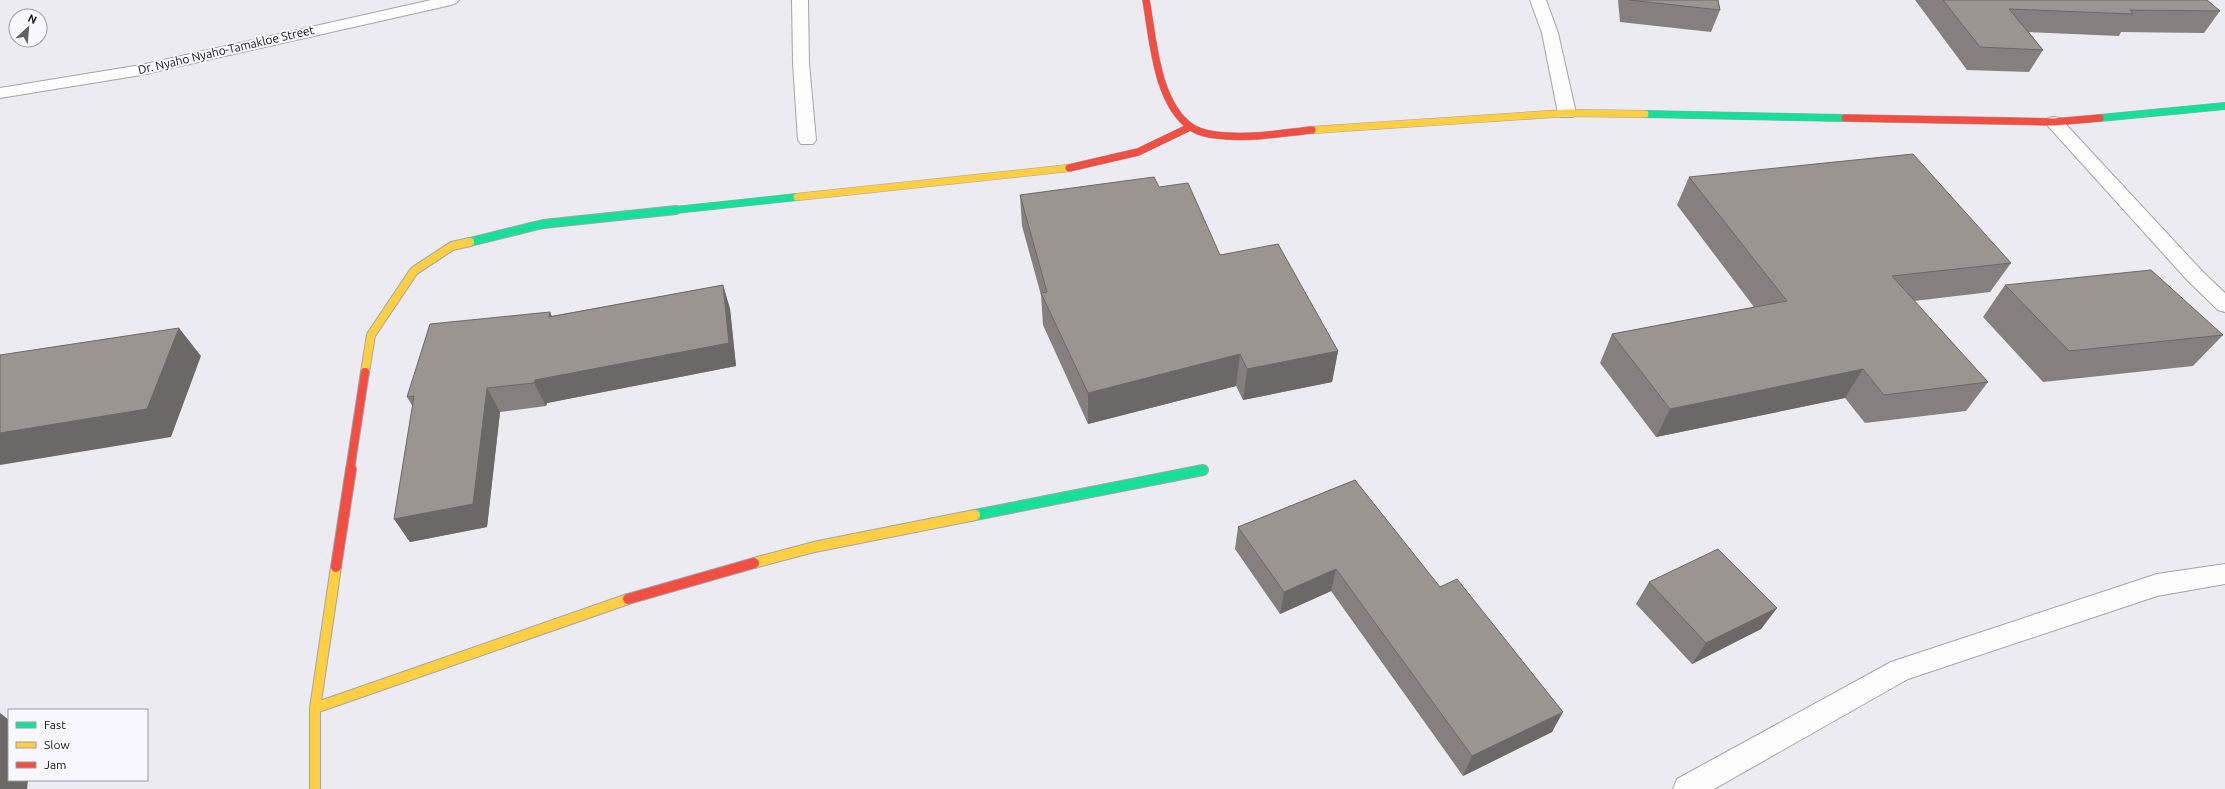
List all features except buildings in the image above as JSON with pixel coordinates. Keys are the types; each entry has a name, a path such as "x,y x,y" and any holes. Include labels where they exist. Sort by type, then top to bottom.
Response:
{"street":[{"name":"Dr. Nyaho Nyaho-Tamakloe Street","path":"0,93 141,70 451,0"},
{"path":"800,0 801,63 807,140"},
{"path":"1146,0 1161,78 1177,116 1190,127 1208,133 1228,136 1567,113 2054,122 2225,106"},
{"path":"1538,0 1550,34 1567,113"},
{"path":"2054,122 2225,305"},
{"path":"315,789 315,708 371,335 414,271 452,246 543,224 1080,166 1138,152 1190,127"},
{"path":"315,708 650,591 792,553 1072,495 1204,470"},
{"path":"1687,789 1900,670 2157,585 2225,574"}],"traffic: fast":[{"path":"2100,118 2225,106"},
{"path":"1645,114 1845,118"},
{"path":"470,242 543,224 797,197"},
{"path":"975,515 1203,470"}],"traffic: slow":[{"path":"1312,130 1567,113 1645,114"},
{"path":"797,197 1069,168"},
{"path":"365,372 371,335 414,271 452,246 470,242"},
{"path":"754,563 814,547 975,515"},
{"path":"315,789 315,708 336,567"},
{"path":"315,708 628,599"}],"traffic: jam":[{"path":"1146,0 1155,50 1164,87 1171,104 1180,117 1191,127 1199,131 1222,136 1257,136 1312,130"},
{"path":"1845,118 2054,122 2100,118"},
{"path":"1069,168 1138,152 1190,127"},
{"path":"336,567 365,372"},
{"path":"628,599 754,563"}]}
